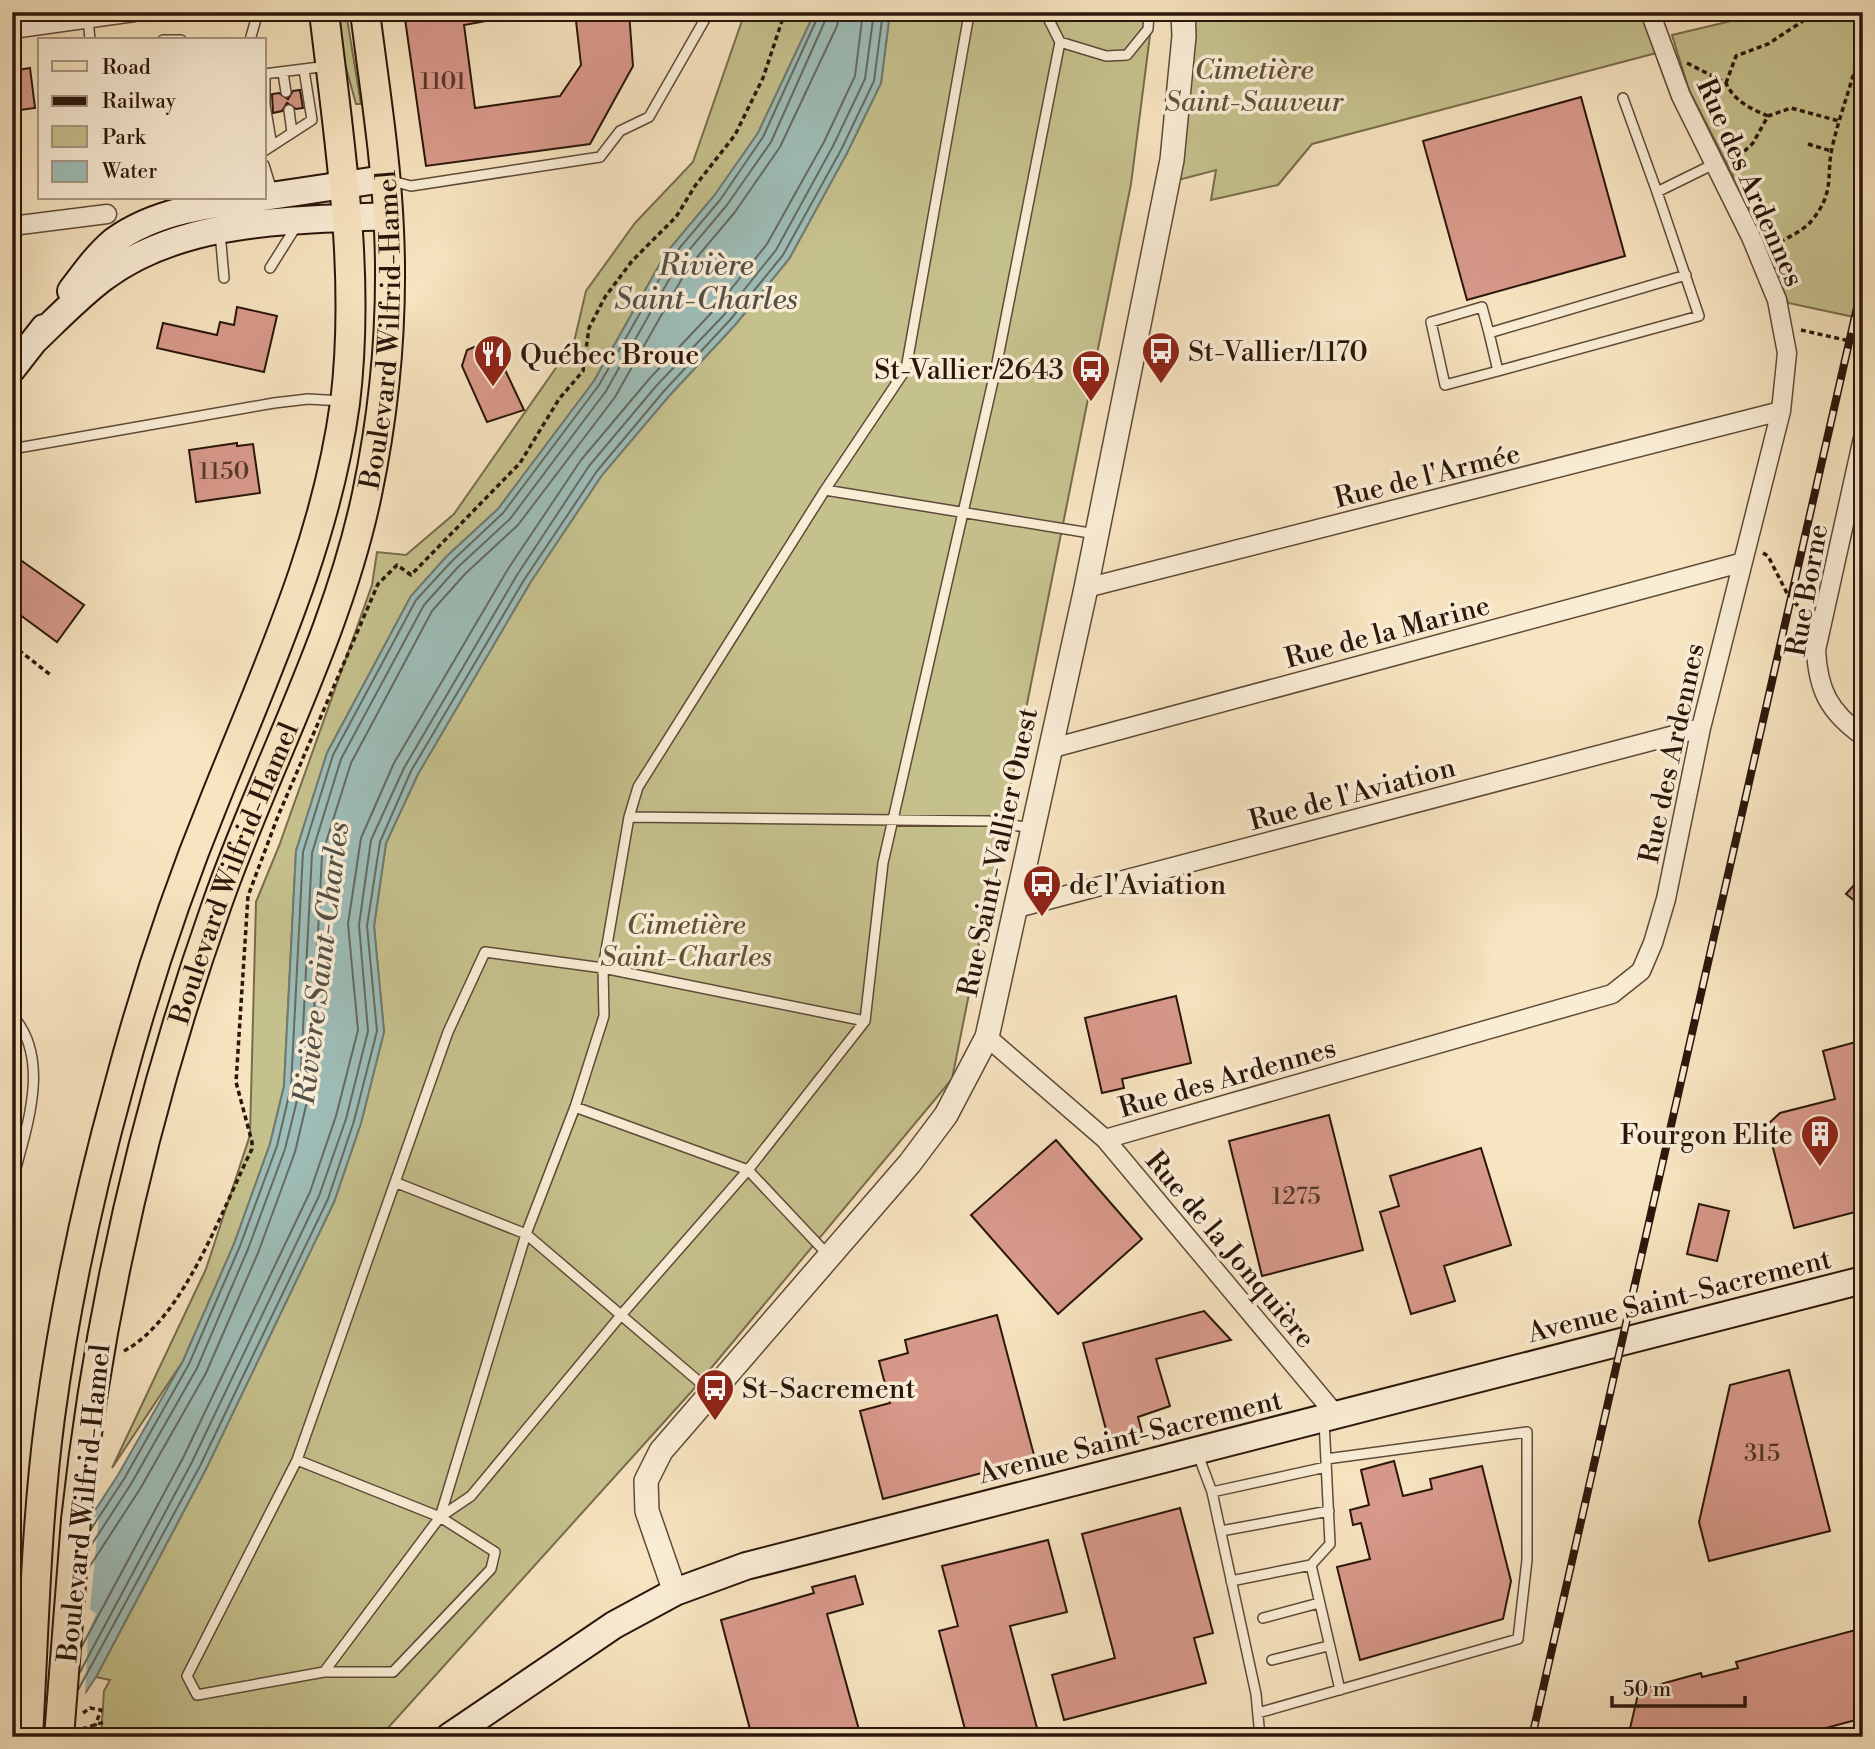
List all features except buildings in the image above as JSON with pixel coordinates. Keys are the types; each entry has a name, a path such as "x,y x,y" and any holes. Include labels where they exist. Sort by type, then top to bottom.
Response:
{"main road":[{"name":"Boulevard Wilfrid-Hamel","path":"28,1737 39,1545 50,1421 81,1242 119,1084 175,902 304,578 333,468 345,401 350,299 346,218 343,185 317,68 324,12"},
{"name":"Boulevard Wilfrid-Hamel","path":"70,1733 76,1520 95,1369 156,1093 217,904 325,633 367,494 386,374 389,310 388,216 365,12"},
{"path":"266,197 384,179"},
{"path":"12,369 90,266 113,242 168,214 201,202 227,200"},
{"path":"35,340 73,304 120,267 170,243 219,231 299,220 388,216"},
{"name":"Avenue Saint-Sacrement","path":"449,1737 614,1625 675,1592 747,1566 1863,1280"}],"street":[{"name":"Rue Saint-Vallier Ouest","path":"675,1592 647,1511 646,1481 661,1451 910,1163 946,1115 987,1037 1086,588 1172,160 1184,36 1183,12"},
{"name":"Rue des Ardennes","path":"1105,1139 1612,994 1627,985 1641,971 1653,943 1672,871 1701,728 1740,563 1781,411 1787,353 1777,300 1760,256 1670,66 1650,12"},
{"path":"12,29 123,13"},
{"path":"12,226 107,214"},
{"name":"Rue de l'Armée","path":"1086,588 1781,411"},
{"name":"Rue Borne","path":"1863,438 1816,650 1818,682 1832,706 1863,736"},
{"name":"Rue de la Marine","path":"1049,749 1740,563"},
{"name":"Rue de l'Aviation","path":"1017,908 1701,728"},
{"name":"Rue de la Jonquière","path":"987,1037 1105,1139 1330,1417"}],"lane":[{"path":"251,38 258,12"},
{"path":"384,179 411,186 600,157 620,131 649,117 709,12"},
{"path":"440,1517 527,1234 575,1107 604,1016 603,968 629,817 638,787 825,490 906,369 968,20 965,12"},
{"path":"324,1672 440,1517 471,1496 622,1314 748,1170 865,1021 883,863 996,368 1059,42 1045,12"},
{"path":"1059,42 1106,56 1127,55 1148,29 1149,12"},
{"path":"88,18 90,38"},
{"path":"266,75 317,68 312,120 268,149 266,120"},
{"path":"283,73 286,92"},
{"path":"1498,371 1482,307 1431,321 1445,385 1498,371 1699,316 1623,98"},
{"path":"289,110 292,133"},
{"path":"1657,192 1716,167"},
{"path":"270,268 299,220"},
{"path":"219,231 224,278"},
{"path":"1489,333 1686,275"},
{"path":"12,449 274,403 309,399 345,401"},
{"path":"825,490 1097,534"},
{"path":"629,817 988,821 1033,828"},
{"path":"297,1460 440,1517 495,1552 491,1569 394,1672 324,1672 197,1695 187,1676 297,1460 397,1183 448,1032 485,951 603,968 865,1021"},
{"path":"12,1015 30,1039 33,1097 13,1179"},
{"path":"575,1107 748,1170 829,1256"},
{"path":"397,1183 527,1234 711,1392"},
{"path":"1231,1581 1311,1564 1330,1544 1326,1463 1330,1417"},
{"path":"1212,1492 1326,1463 1527,1432 1527,1560 1518,1639 1258,1713"},
{"path":"1196,1451 1212,1492 1221,1531 1258,1713 1260,1737"},
{"path":"1221,1531 1329,1511"},
{"path":"1311,1564 1340,1690"},
{"path":"1263,1618 1319,1603"},
{"path":"1272,1660 1328,1646"}],"path":[{"path":"122,1352 158,1323 180,1295 251,1149 252,1142 236,1082 248,896 278,816 378,584 397,565 411,575 520,463 559,400 583,371 589,328 605,297 632,261 676,217 695,186 735,135 763,78 785,12"},
{"path":"1726,83 1736,56 1768,44 1812,15 1847,13 1863,31 1858,65 1831,151 1831,183 1812,220 1797,234 1760,256"},
{"path":"1670,66 1681,61 1726,83 1730,91 1747,107 1768,116"},
{"path":"1716,167 1734,162 1753,143 1768,116 1791,108 1839,121"},
{"path":"1808,144 1831,151"},
{"path":"1782,326 1863,344"},
{"path":"1746,541 1768,556 1790,599 1800,610 1823,618"},
{"path":"12,645 52,676"},
{"path":"90,1708 101,1710 95,1726"},
{"path":"70,1733 104,1722"}],"green space":[{"path":"338,12 346,12 361,104 356,104 342,53"},
{"path":"745,12 815,12 758,133 714,196 666,253 594,381 498,509 447,556 411,596 327,753 296,851 284,1086 270,1144 234,1244 183,1361 112,1468 206,1269 250,1135 256,902 279,846 372,585 377,552 406,555 454,514 574,342 586,291 635,223 693,162"},
{"name":"Cimetière Saint-Charles","path":"890,12 1153,12 1131,184 952,1079 692,1391 387,1729 374,1737 101,1737 104,1691 110,1680 96,1677 206,1469 334,1202 361,1123 384,1032 374,926 386,843 418,774 530,583 602,475 669,396 735,325 789,259 847,153 881,83"},
{"name":"Cimetière Saint-Sauveur","path":"1183,12 1652,12 1664,51 1312,144 1278,185 1211,200 1216,170 1167,183"},
{"path":"1769,12 1863,12 1863,280 1854,317 1788,303 1767,242 1689,90 1672,35"}],"water":[{"name":"Rivière Saint-Charles","path":"815,12 890,12 881,83 847,153 789,259 735,325 669,396 602,475 530,583 418,774 386,843 374,926 384,1032 361,1123 334,1202 206,1469 96,1677 63,1726 12,1737 46,1586 118,1475 183,1361 234,1244 270,1144 284,1086 296,851 327,753 411,596 447,556 498,509 594,381 666,253 714,196 758,133"}],"pier":[{"path":"99,1516 90,1609 96,1614 88,1633 85,1700 67,1726 45,1737 12,1737 12,1628 82,1524"}],"railway":[{"path":"1532,1737 1863,281"}],"place":[{"name":"St-Vallier/1170","path":"1161,385"},
{"name":"Québec Broue","path":"493,388"},
{"name":"St-Vallier/2643","path":"1091,403"},
{"name":"de l'Aviation","path":"1042,918"},
{"name":"Fourgon Elite","path":"1820,1168"},
{"name":"St-Sacrement","path":"715,1422"}]}
